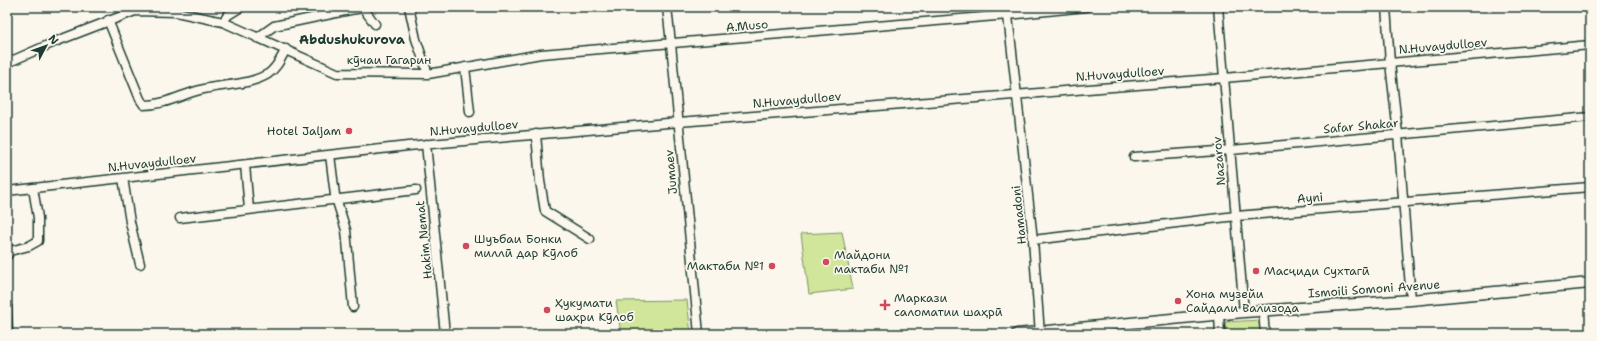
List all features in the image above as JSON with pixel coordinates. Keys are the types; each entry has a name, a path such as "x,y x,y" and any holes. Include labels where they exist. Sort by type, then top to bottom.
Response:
{"main road":[{"name":"Ismoili Somoni Avenue","path":"1017,334 1040,333 1244,312 1411,300 1590,283"}],"street":[{"path":"226,15 241,7"},
{"path":"408,7 416,39 428,74"},
{"name":"Jumaev","path":"667,7 672,44 699,334"},
{"name":"A.Muso","path":"672,44 1007,11 1086,7"},
{"name":"Nazarov","path":"1218,7 1244,312"},
{"path":"1386,7 1411,300"},
{"path":"257,38 274,26 362,8 375,24"},
{"name":"кӯчаи Гагарин","path":"7,63 108,20 135,11 226,15 257,38 286,49 337,73 428,74 541,54 672,44"},
{"name":"Hamadoni","path":"1007,11 1018,94 1033,240 1040,333"},
{"path":"108,20 140,99 144,105 154,105 201,89 255,80 268,74 276,67 286,49"},
{"name":"N.Huvaydulloev","path":"7,191 426,144 1224,78 1590,45"},
{"path":"465,67 470,112"},
{"name":"Safar Shakar","path":"1134,157 1230,150 1590,116"},
{"path":"536,134 540,181 545,211 590,239"},
{"name":"Hakim Nemat","path":"426,144 445,334"},
{"path":"330,155 337,200 346,230 353,307"},
{"path":"245,164 249,209"},
{"path":"123,178 130,222 140,264"},
{"name":"Ayni","path":"1033,240 1236,216 1590,187"},
{"path":"7,256 10,251 29,246 38,241 38,218 33,188"},
{"path":"180,218 416,190"},
{"path":"7,306 8,334"},
{"path":"1264,311 1265,334"},
{"path":"1219,315 1220,334"}],"green space":[{"name":"Майдони мактаби №1","path":"842,232 853,289 809,294 801,234"},
{"path":"687,300 691,334 621,334 616,301"},
{"path":"1260,320 1261,334 1226,334 1225,322"}],"place":[{"name":"Hotel Jaljam","path":"349,131"},
{"name":"Шуъбаи Бонки миллӣ дар Кӯлоб","path":"466,246"},
{"name":"Майдони мактаби №1","path":"826,262"},
{"name":"Мактаби №1","path":"772,266"},
{"name":"Масҷиди Сухтагӣ","path":"1256,271"},
{"name":"Хона музейи Сайдали Вализода","path":"1178,301"},
{"name":"Маркази саломатии шаҳрӣ","path":"885,305"},
{"name":"Ҳукумати шаҳри Кӯлоб","path":"547,310"}],"district":[{"name":"Abdushukurova","path":"352,39"}]}
